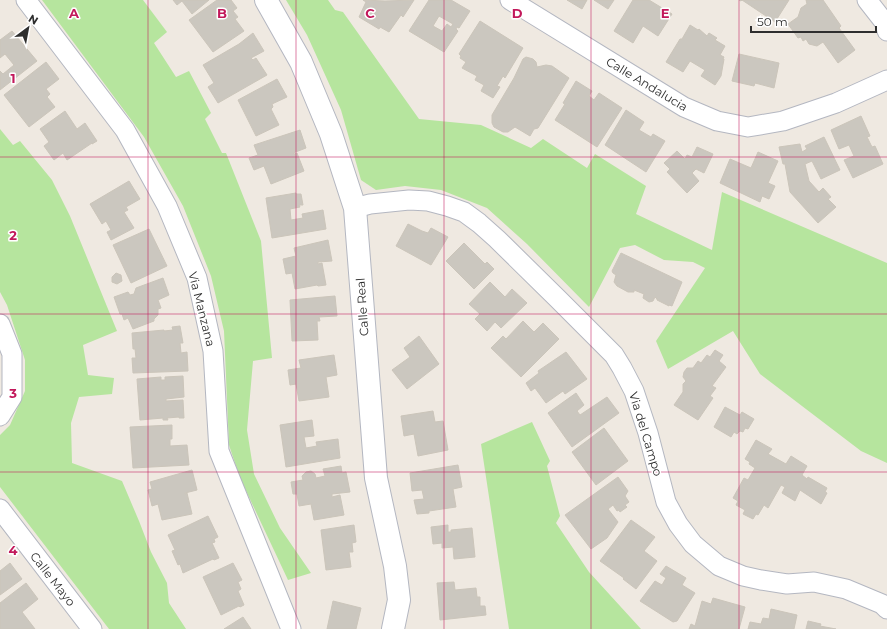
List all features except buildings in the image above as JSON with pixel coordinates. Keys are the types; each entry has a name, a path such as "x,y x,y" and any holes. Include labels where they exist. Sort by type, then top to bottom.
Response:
{"street":[{"name":"Via Manzana","path":"26,0 125,130 170,214 197,278 213,351 219,451 291,629"},
{"name":"Calle Real","path":"266,0 302,62 331,134 355,208 376,478 396,566 399,600 394,629"},
{"name":"Calle Andalucia","path":"510,0 684,107 717,121 748,127 783,121 836,103 887,80"},
{"path":"867,0 885,24 887,31"},
{"name":"Via del Campo","path":"355,208 370,204 409,200 428,201 464,212 497,239 557,298 614,355 622,368 634,391 648,433 666,502 678,524 692,544 719,566 743,576 761,580 787,584 814,582 846,589 882,604 887,609"},
{"path":"0,324 12,354 12,397 0,416"},
{"name":"Calle Mayo","path":"0,509 92,629"}],"green space":[{"path":"42,0 143,0 167,32 154,43 176,77 189,71 211,113 205,119 222,153 226,153 261,241 272,358 253,361 247,430 254,474 280,528 311,573 288,580 240,478 229,445 224,331 211,276 183,206 144,137"},
{"path":"286,0 328,0 335,10 343,12 419,119 481,125 531,148 543,139 587,168 595,154 646,186 636,214 712,250 722,192 887,263 887,463 861,451 760,374 733,331 668,369 656,341 705,268 693,262 664,260 635,245 620,248 589,307 527,244 487,208 441,190 405,186 376,190 361,180 341,110 307,35"},
{"path":"0,129 13,145 20,141 52,180 70,216 117,331 83,345 88,375 114,378 112,394 79,397 71,423 72,463 122,481 151,552 167,583 169,603 186,629 109,629 0,487 0,435 10,425 25,391 25,360 7,305 0,292"},
{"path":"532,422 550,461 547,466 560,516 556,523 589,572 641,629 509,629 481,444"}]}
